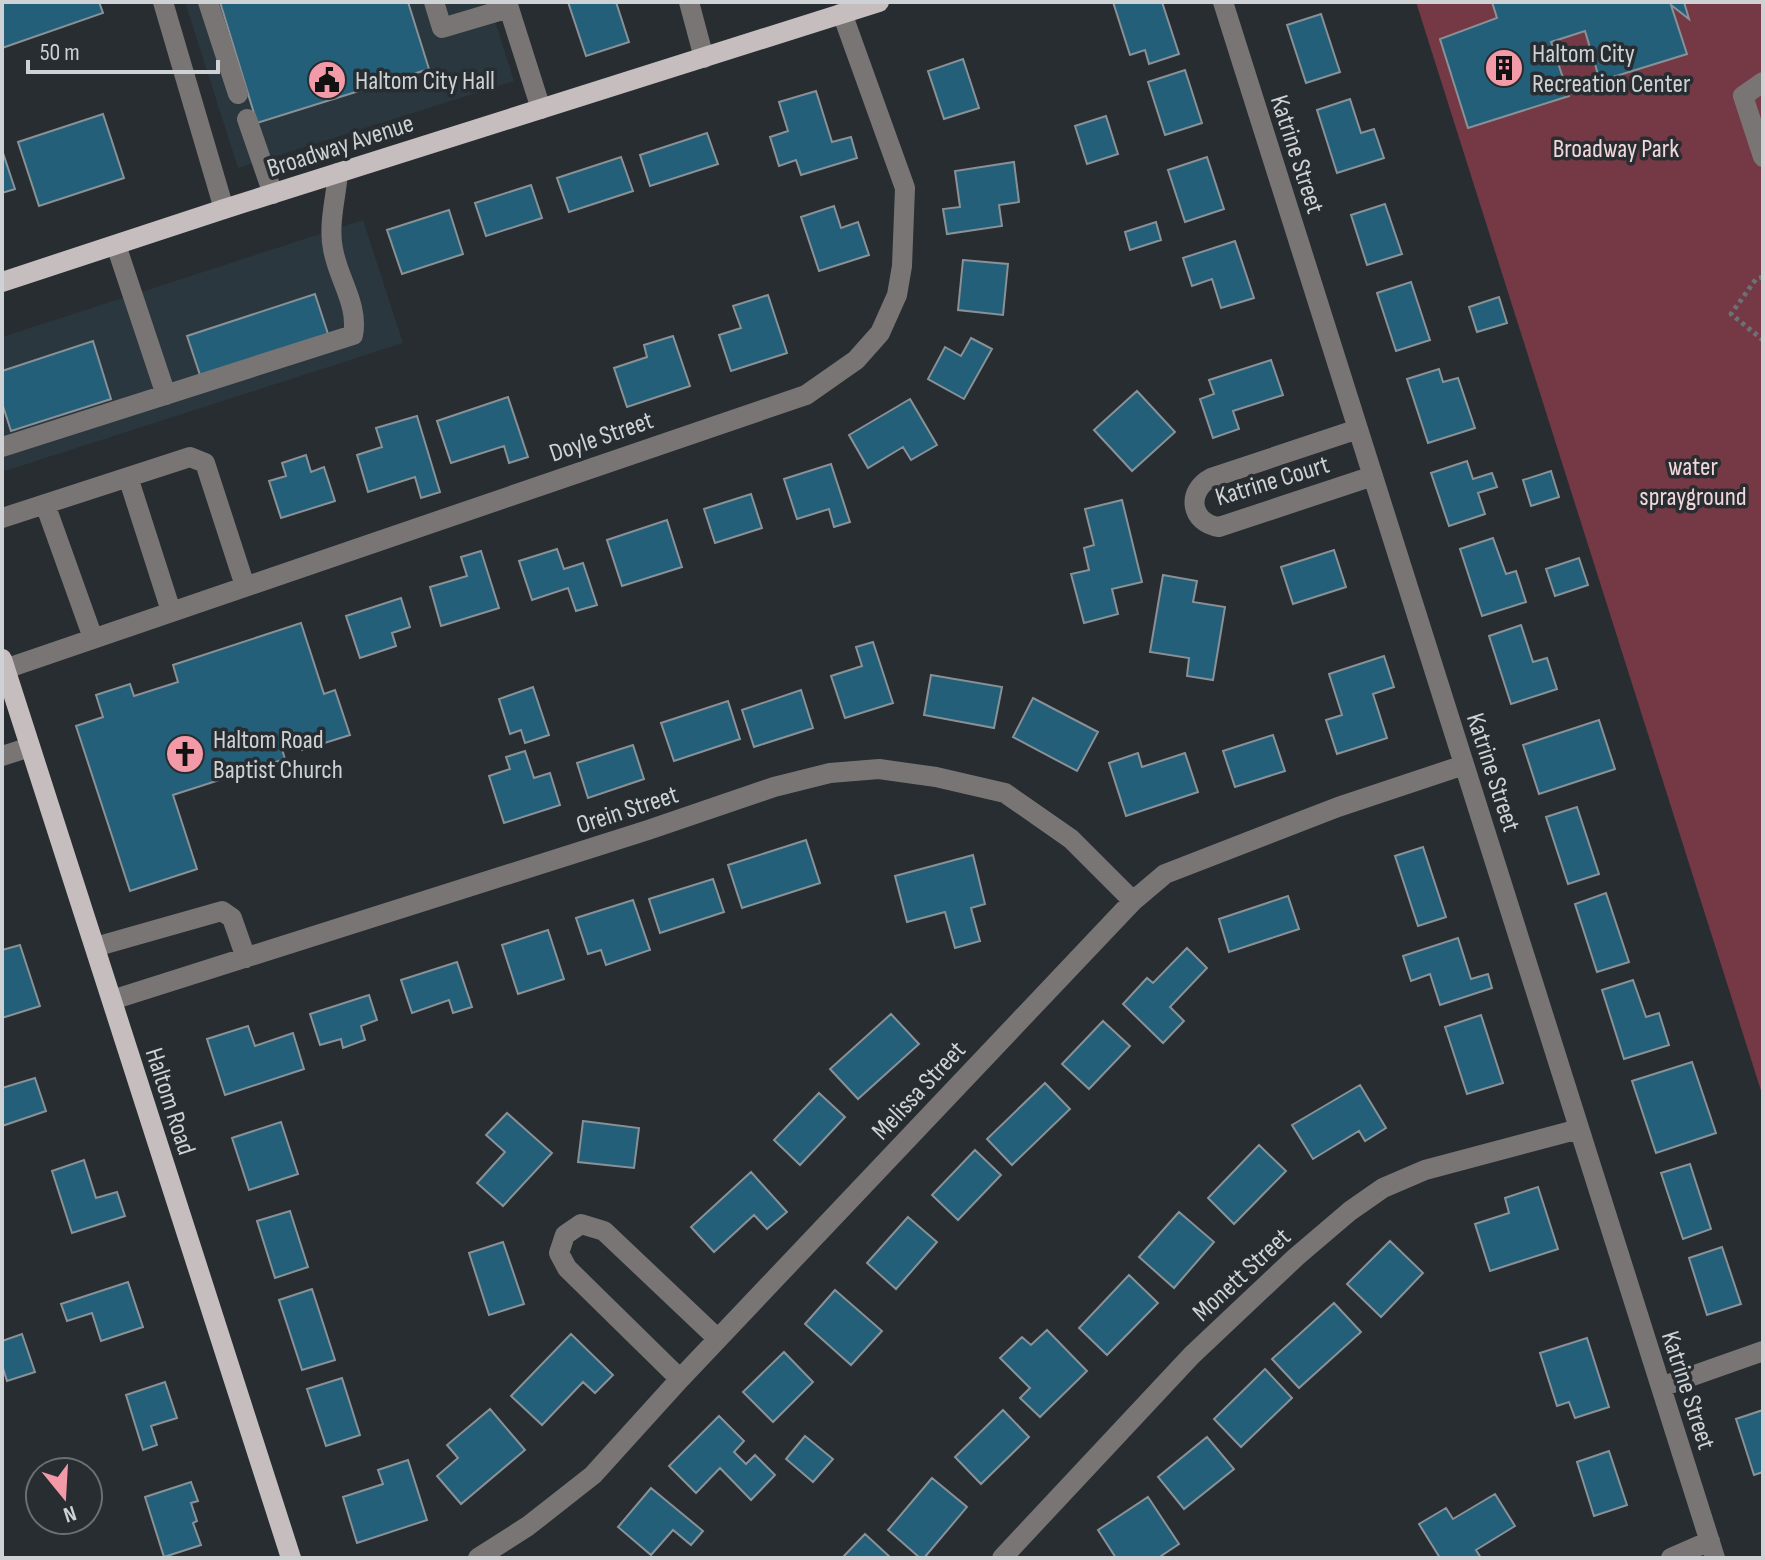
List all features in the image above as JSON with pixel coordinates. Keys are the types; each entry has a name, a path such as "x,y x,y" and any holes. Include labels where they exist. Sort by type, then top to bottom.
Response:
{"main road":[{"name":"Broadway Avenue","path":"2,282 879,2"},
{"name":"Haltom Road","path":"4,670 291,1558"}],"street":[{"path":"163,2 224,209"},
{"path":"208,2 238,94"},
{"path":"434,2 442,28 508,5 541,109"},
{"path":"689,2 704,58"},
{"name":"Katrine Street","path":"1223,2 1712,1550"},
{"name":"Doyle Street","path":"4,670 806,395 856,360 880,333 897,295 902,266 905,188 842,13"},
{"path":"1763,82 1743,96 1763,157"},
{"path":"247,119 273,194"},
{"path":"2,447 353,335 356,319 333,250 338,173"},
{"path":"116,245 166,395"},
{"name":"Katrine Court","path":"1358,429 1211,478 1198,487 1195,510 1204,522 1219,527 1373,476"},
{"path":"2,518 190,457 205,463 245,586"},
{"path":"128,477 171,611"},
{"path":"45,504 93,638"},
{"path":"2,756 30,747"},
{"name":"Melissa Street","path":"478,1558 528,1526 593,1475 680,1379 1133,901 1165,874 1338,807 1464,765"},
{"name":"Orein Street","path":"112,1000 633,835 774,787 830,773 879,769 936,777 1005,793 1071,839 1133,901"},
{"path":"95,947 222,911 232,918 246,958"},
{"name":"Monett Street","path":"1002,1558 1192,1355 1350,1211 1383,1188 1425,1170 1579,1129"},
{"path":"680,1379 567,1268 559,1253 565,1235 581,1224 604,1231 718,1339"},
{"path":"1661,1387 1763,1351"},
{"path":"1671,1558 1712,1550"}],"path":[{"path":"1763,277 1756,279 1731,314 1763,340"}],"shaded area":[{"path":"185,2 489,2 514,81 238,168"},
{"path":"363,220 403,343 5,471 2,462 2,337"}],"green space":[{"name":"Broadway Park","path":"1416,2 1763,2 1763,1097"}],"building":[{"path":"2,2 99,2 103,13 2,48"},
{"path":"220,2 408,2 429,69 257,123"},
{"path":"568,2 616,2 629,42 586,56"},
{"path":"1113,2 1162,2 1179,54 1149,64 1145,50 1130,55"},
{"name":"Haltom City Recreation Center","path":"1492,2 1684,2 1689,19 1671,5 1687,54 1600,81 1585,31 1551,42 1569,96 1468,128 1440,39 1497,18"},
{"path":"1321,14 1340,72 1306,83 1287,25"},
{"path":"963,59 979,108 944,119 928,71"},
{"path":"1185,70 1202,123 1165,135 1148,82"},
{"path":"816,91 832,142 851,137 857,158 801,175 796,160 779,166 770,137 788,131 779,102"},
{"path":"1350,99 1361,133 1374,129 1384,158 1337,173 1317,110"},
{"path":"103,114 124,178 39,206 18,142"},
{"path":"1106,116 1118,154 1087,164 1075,126"},
{"path":"707,133 718,164 650,186 640,155"},
{"path":"2,150 15,189 2,193"},
{"path":"621,157 633,191 569,212 557,178"},
{"path":"1207,157 1224,209 1185,222 1168,170"},
{"path":"1014,162 1019,202 999,205 1002,226 947,234 943,209 960,207 955,171"},
{"path":"531,185 542,218 486,236 475,203"},
{"path":"1385,204 1402,254 1367,265 1351,215"},
{"path":"834,206 841,228 858,222 869,255 819,271 801,217"},
{"path":"449,210 463,254 402,274 387,230"},
{"path":"1156,222 1161,240 1130,250 1125,232"},
{"path":"1235,241 1254,298 1221,308 1212,279 1192,286 1183,258"},
{"path":"963,260 1008,264 1003,315 958,310"},
{"path":"1411,282 1430,340 1396,351 1377,293"},
{"path":"315,294 330,340 202,381 187,336"},
{"path":"768,295 787,353 731,371 719,335 741,328 733,306"},
{"path":"1499,297 1507,323 1477,332 1469,307"},
{"path":"673,336 690,386 627,407 614,368 647,357 644,345"},
{"path":"971,338 992,349 964,399 928,379 945,347 961,356"},
{"path":"93,341 111,399 11,431 2,403 2,371"},
{"path":"1271,360 1283,395 1233,411 1239,429 1213,438 1200,399 1214,394 1209,380"},
{"path":"1439,369 1443,382 1458,378 1475,428 1428,443 1407,379"},
{"path":"1137,391 1175,432 1132,471 1094,430"},
{"path":"508,397 528,457 509,463 504,446 451,463 437,421"},
{"path":"910,399 937,445 911,460 903,447 868,468 849,435"},
{"path":"417,416 440,492 421,498 415,477 368,492 357,455 382,447 376,428"},
{"path":"306,455 311,472 324,467 335,501 281,518 269,481 286,476 282,463"},
{"path":"1467,461 1473,479 1492,473 1497,487 1478,493 1485,514 1449,526 1431,473"},
{"path":"831,464 850,522 834,527 829,509 797,519 784,479"},
{"path":"1551,471 1559,497 1531,506 1523,480"},
{"path":"751,494 762,528 715,543 704,509"},
{"path":"1122,500 1142,582 1112,589 1118,614 1084,623 1071,574 1089,570 1084,548 1094,545 1085,509"},
{"path":"667,520 682,567 622,586 607,540"},
{"path":"1493,538 1506,574 1516,571 1526,602 1482,616 1460,549"},
{"path":"557,549 564,569 583,563 597,605 576,611 568,588 532,600 519,561"},
{"path":"1334,550 1346,587 1293,604 1281,567"},
{"path":"481,551 499,608 441,626 430,587 467,576 461,557"},
{"path":"1579,558 1588,585 1555,596 1546,569"},
{"path":"1163,575 1197,581 1193,602 1225,607 1213,680 1187,676 1189,658 1150,652"},
{"path":"401,598 410,627 392,633 396,646 360,658 346,616"},
{"name":"Haltom Road Baptist Church","path":"301,623 324,694 335,690 350,735 302,750 300,743 282,749 285,759 173,795 197,869 130,891 76,726 103,717 96,695 130,684 134,696 178,682 173,665"},
{"path":"1521,625 1533,662 1547,658 1557,689 1511,704 1489,636"},
{"path":"873,642 893,703 845,718 831,676 862,666 856,647"},
{"path":"1384,656 1394,687 1373,694 1387,738 1337,754 1326,720 1342,715 1329,674"},
{"path":"931,675 1002,687 994,728 924,715"},
{"path":"533,687 549,735 525,743 521,730 510,734 499,699"},
{"path":"801,690 813,728 754,747 742,710"},
{"path":"1033,698 1098,732 1077,771 1013,737"},
{"path":"728,701 740,739 674,761 661,723"},
{"path":"1599,720 1615,769 1539,794 1523,745"},
{"path":"1273,735 1285,771 1235,787 1223,751"},
{"path":"633,745 644,779 588,798 577,763"},
{"path":"525,751 534,778 550,773 560,805 504,823 489,776 510,769 506,757"},
{"path":"1138,753 1142,767 1185,753 1198,792 1126,816 1109,763"},
{"path":"1577,807 1599,874 1568,884 1546,817"},
{"path":"806,840 820,883 742,908 728,865"},
{"path":"1423,847 1446,917 1418,926 1395,856"},
{"path":"973,855 985,904 971,908 980,941 955,948 945,912 907,922 895,876"},
{"path":"713,879 724,912 660,933 649,899"},
{"path":"1606,893 1629,962 1597,972 1575,904"},
{"path":"1288,896 1299,929 1229,952 1219,919"},
{"path":"633,900 650,950 606,965 601,950 588,954 576,918"},
{"path":"548,930 564,979 518,994 502,945"},
{"path":"1458,938 1471,979 1488,974 1492,988 1440,1005 1430,974 1411,981 1403,956"},
{"path":"20,945 40,1006 2,1018 2,950"},
{"path":"1187,948 1207,968 1170,1007 1184,1021 1163,1043 1123,1004 1147,978 1153,983"},
{"path":"457,962 472,1007 453,1013 449,1000 412,1013 401,980"},
{"path":"1633,980 1646,1017 1659,1013 1669,1045 1624,1059 1602,990"},
{"path":"369,995 377,1020 361,1026 365,1040 343,1048 341,1039 320,1045 310,1014"},
{"path":"891,1014 919,1044 858,1099 830,1069"},
{"path":"1481,1015 1503,1083 1467,1094 1445,1027"},
{"path":"1103,1021 1130,1046 1089,1089 1062,1064"},
{"path":"248,1026 255,1046 293,1033 304,1069 225,1095 207,1039"},
{"path":"1692,1062 1716,1133 1656,1153 1632,1081"},
{"path":"35,1078 46,1111 2,1126 2,1088"},
{"path":"1045,1083 1070,1109 1012,1165 987,1139"},
{"path":"1360,1085 1386,1128 1365,1141 1359,1131 1313,1159 1292,1125"},
{"path":"819,1093 845,1117 800,1165 774,1140"},
{"path":"507,1113 552,1153 503,1206 477,1183 505,1152 486,1135"},
{"path":"583,1121 639,1128 634,1168 578,1162"},
{"path":"281,1122 298,1174 249,1190 232,1138"},
{"path":"1259,1145 1286,1171 1234,1224 1208,1198"},
{"path":"975,1150 1001,1175 958,1220 932,1195"},
{"path":"84,1160 96,1198 117,1192 125,1216 72,1233 52,1171"},
{"path":"1690,1164 1711,1229 1683,1239 1661,1173"},
{"path":"751,1172 787,1212 767,1229 754,1215 714,1252 691,1227"},
{"path":"1538,1187 1558,1249 1490,1271 1475,1224 1509,1213 1505,1198"},
{"path":"290,1211 308,1267 275,1278 257,1221"},
{"path":"1179,1212 1214,1242 1174,1288 1139,1257"},
{"path":"908,1217 937,1242 896,1289 867,1263"},
{"path":"1390,1241 1423,1273 1381,1317 1347,1284"},
{"path":"503,1242 524,1304 489,1315 469,1253"},
{"path":"1722,1247 1741,1304 1707,1315 1689,1258"},
{"path":"1129,1275 1158,1303 1107,1355 1079,1328"},
{"path":"128,1282 143,1327 101,1341 92,1313 67,1321 61,1304"},
{"path":"312,1289 335,1360 302,1370 279,1300"},
{"path":"835,1290 882,1331 851,1365 805,1324"},
{"path":"1334,1303 1361,1332 1299,1388 1272,1359"},
{"path":"1047,1330 1087,1371 1040,1417 1020,1398 1030,1388 1000,1358 1022,1337 1031,1345"},
{"path":"22,1334 35,1372 7,1381 2,1365 2,1341"},
{"path":"571,1334 613,1375 595,1393 583,1382 542,1425 511,1396"},
{"path":"1587,1338 1609,1407 1575,1418 1569,1402 1557,1406 1540,1353"},
{"path":"784,1352 813,1382 773,1422 743,1392"},
{"path":"1265,1369 1292,1398 1241,1447 1214,1419"},
{"path":"342,1378 360,1435 326,1446 307,1389"},
{"path":"165,1382 177,1418 151,1426 157,1445 143,1450 126,1395"},
{"path":"490,1409 525,1450 461,1504 437,1476 458,1458 447,1445"},
{"path":"1003,1410 1029,1437 981,1484 955,1457"},
{"path":"1763,1410 1763,1472 1754,1475 1736,1419"},
{"path":"719,1416 744,1441 734,1452 746,1464 755,1455 775,1475 751,1500 720,1468 696,1493 669,1466"},
{"path":"805,1436 833,1459 813,1482 786,1459"},
{"path":"1207,1437 1234,1469 1184,1509 1158,1477"},
{"path":"1609,1451 1627,1505 1594,1516 1577,1462"},
{"path":"408,1460 427,1520 357,1543 343,1497 383,1484 378,1470"},
{"path":"932,1478 967,1507 924,1558 920,1558 888,1530"},
{"path":"191,1482 198,1501 191,1503 197,1521 193,1523 201,1545 164,1557 145,1497"},
{"path":"651,1488 703,1531 691,1545 673,1530 651,1555 618,1527"},
{"path":"1495,1494 1515,1526 1476,1550 1481,1558 1440,1558 1419,1524 1446,1508 1453,1519"},
{"path":"1148,1497 1179,1544 1158,1558 1116,1558 1098,1530"},
{"path":"865,1534 891,1558 842,1558"}],"place":[{"name":"Haltom City Recreation Center","path":"1504,68"},
{"name":"Haltom City Hall","path":"327,80"},
{"name":"Haltom Road Baptist Church","path":"185,754"}],"park label":[{"name":"water sprayground","path":"1693,481"}]}
